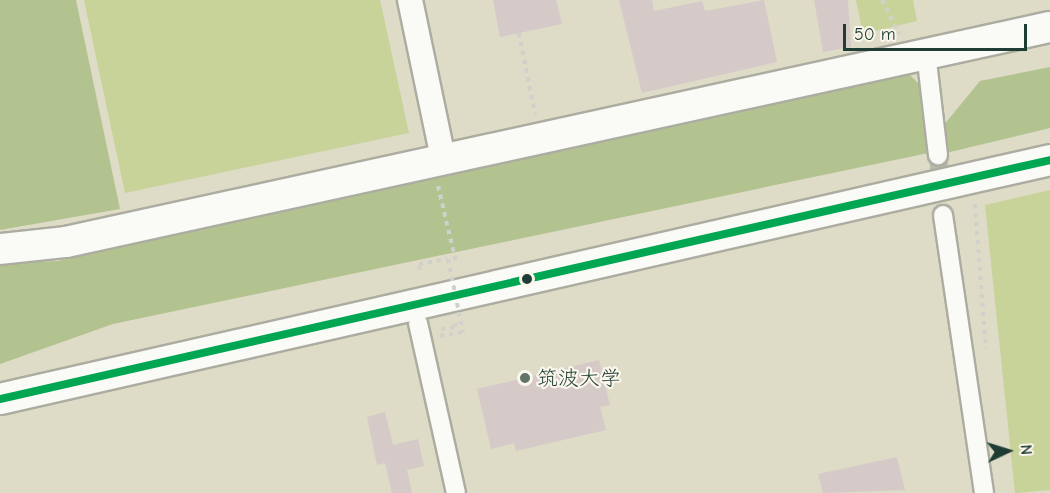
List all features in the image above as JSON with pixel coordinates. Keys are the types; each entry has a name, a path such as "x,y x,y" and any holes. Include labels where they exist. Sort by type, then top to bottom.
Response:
{"street":[{"path":"410,0 438,160"},
{"path":"0,249 66,242 438,160 914,47 1050,27"},
{"path":"914,47 938,155"},
{"path":"0,399 1050,160"},
{"path":"943,215 984,493"},
{"path":"418,323 456,493"}],"path":[{"path":"882,0 914,47"},
{"path":"519,33 537,123"},
{"path":"438,160 456,262"},
{"path":"974,198 986,359"},
{"path":"420,270 419,264 448,259 463,332 439,336 438,330 456,327"}],"green space":[{"path":"0,0 76,0 120,209 0,230"},
{"path":"84,0 380,0 409,133 125,193"},
{"path":"856,0 913,0 917,21 863,34"},
{"path":"1050,67 1050,128 946,153 943,126 980,81"},
{"path":"907,72 925,90 933,152 113,324 0,364 0,263 58,261"},
{"path":"1050,190 1050,490 1015,493 985,205"}],"building":[{"path":"493,0 556,0 562,24 500,37"},
{"path":"619,0 652,0 654,11 702,1 705,11 764,0 777,62 642,93"},
{"path":"814,0 848,0 851,47 823,52"},
{"path":"599,360 610,405 600,407 606,430 516,451 514,443 491,449 477,389"},
{"path":"385,412 393,445 418,439 424,466 407,470 412,493 392,493 385,463 377,465 367,417"},
{"path":"897,457 905,490 823,493 818,474"}],"tunnel":[{"path":"938,155 943,215"}],"transit line":[{"path":"0,399 1050,160"}],"place":[{"name":"筑波大学","path":"525,378"}]}
